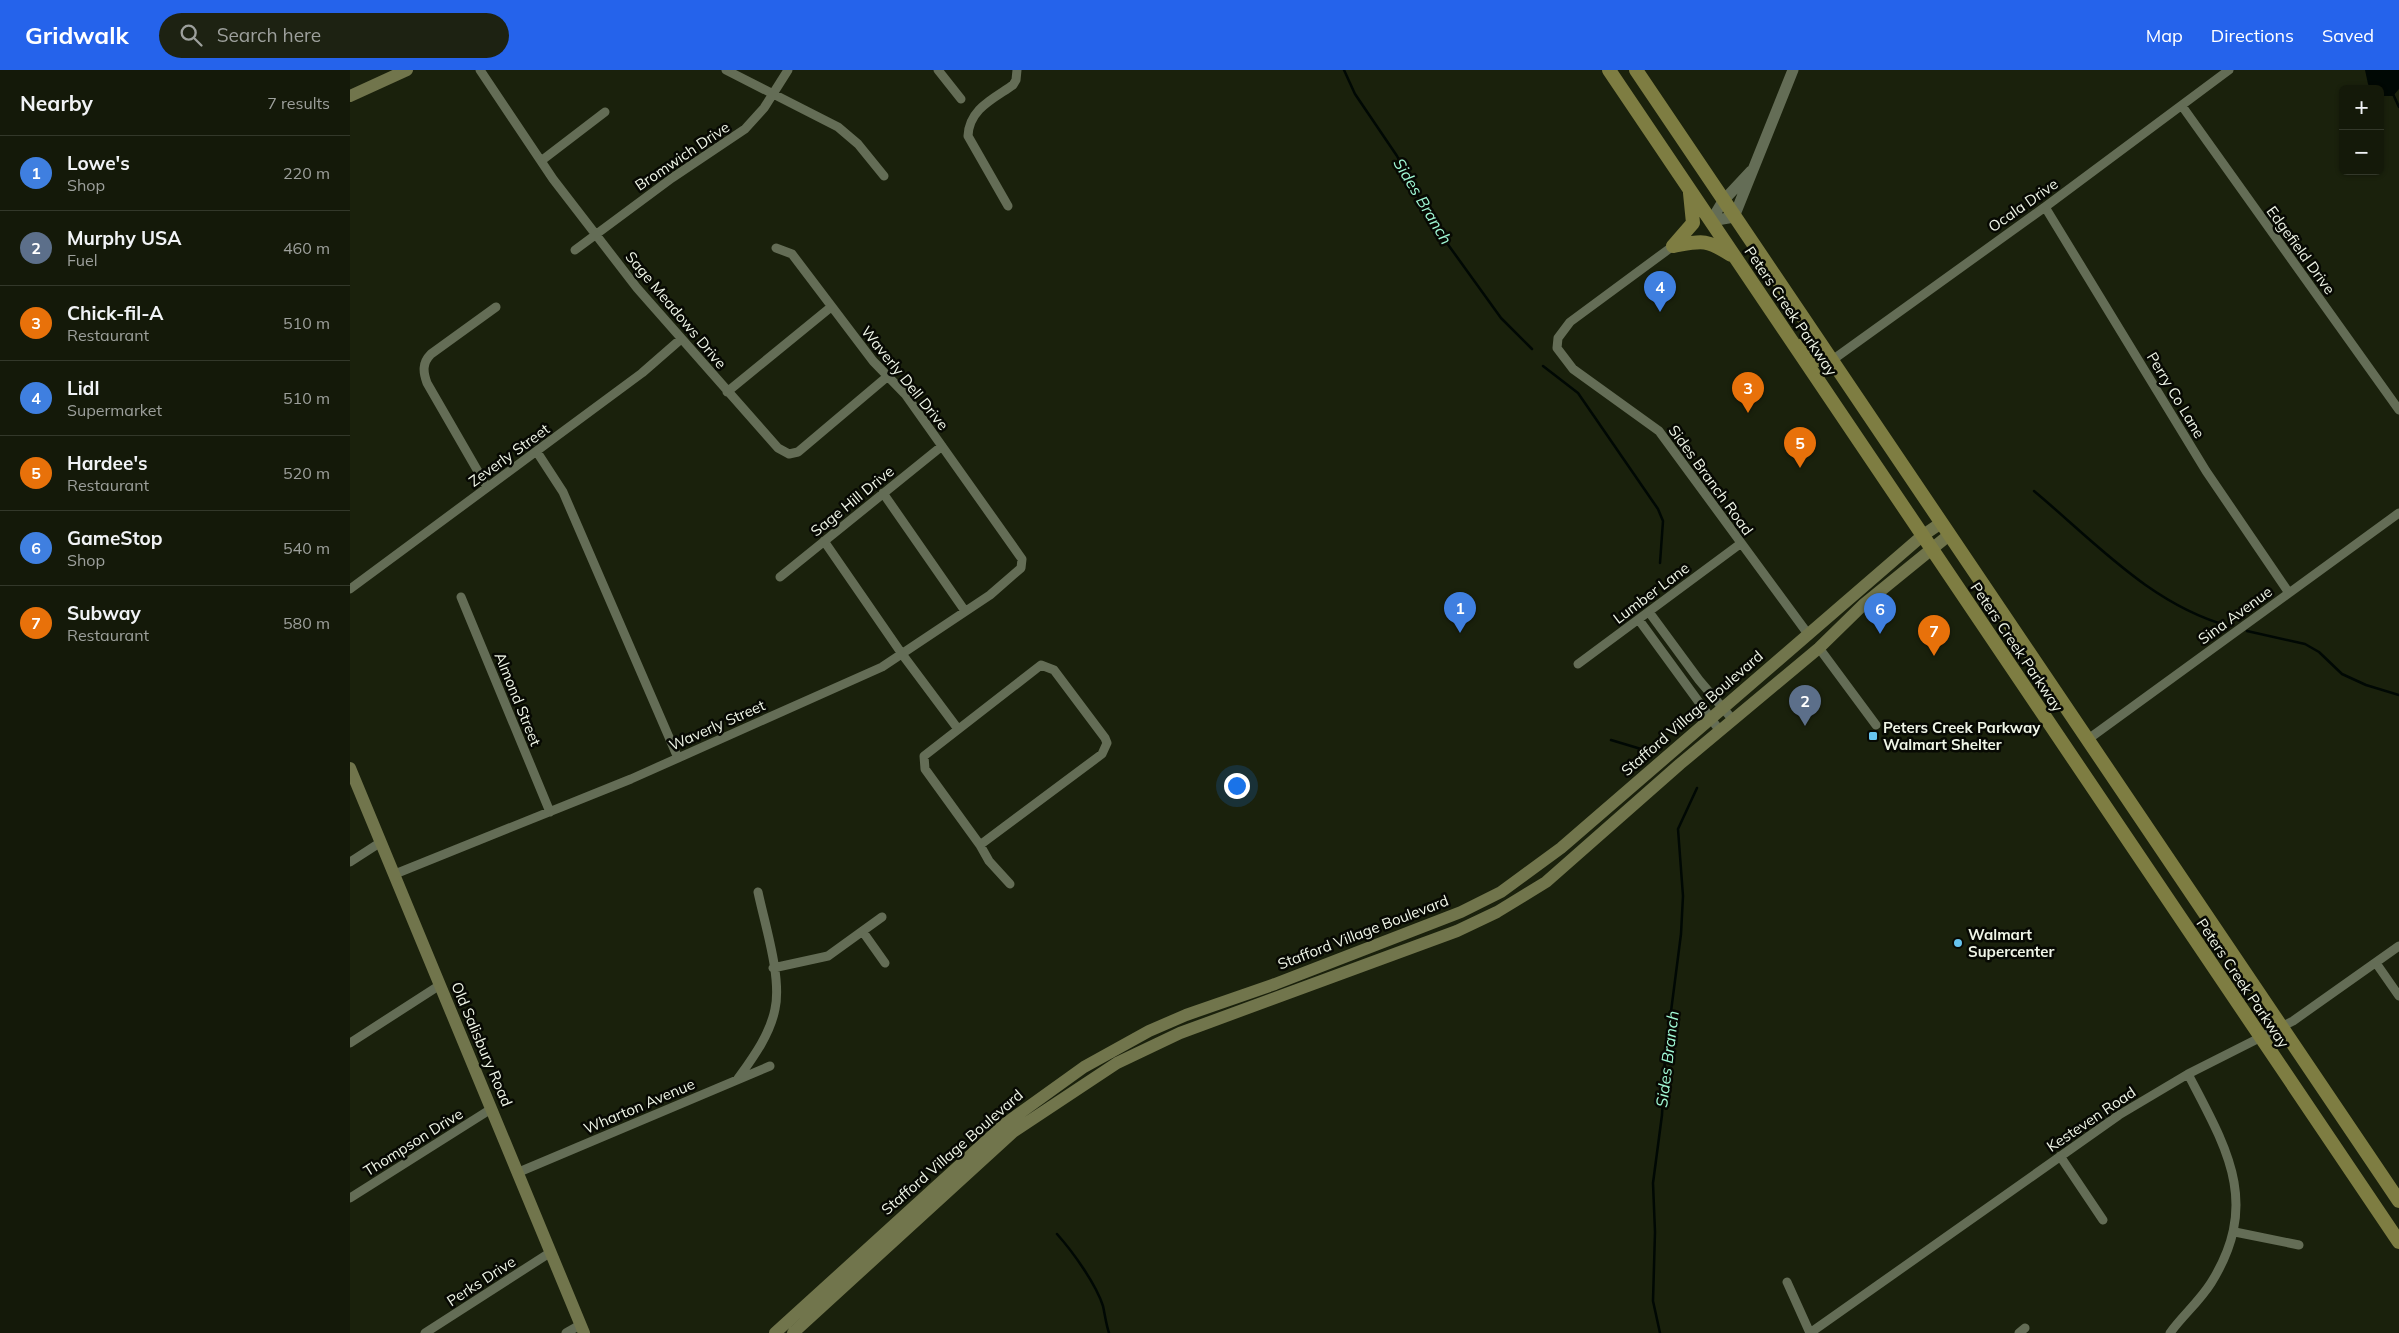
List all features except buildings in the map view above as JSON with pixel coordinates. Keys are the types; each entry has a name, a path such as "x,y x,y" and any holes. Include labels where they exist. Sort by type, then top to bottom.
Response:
{"main road":[{"path":"350,96 407,70"},
{"name":"Peters Creek Parkway","path":"1609,70 2399,1242"},
{"name":"Peters Creek Parkway","path":"1636,70 2399,1201"},
{"path":"1673,246 1693,223 1690,190"},
{"path":"1673,246 1697,241 1712,244 1735,257"},
{"path":"1758,291 1779,310 1813,358 1820,362 1831,361"},
{"name":"Stafford Village Boulevard","path":"775,1333 1006,1122 1076,1072 1149,1031 1186,1015 1275,984 1461,912 1501,892 1561,848 1709,718 1922,536 1941,523"},
{"name":"Stafford Village Boulevard","path":"794,1333 1013,1132 1077,1088 1117,1064 1180,1033 1458,931 1496,912 1546,882 1819,648 1863,605 1930,548 1949,535"},
{"name":"Old Salisbury Road","path":"350,768 491,1109 519,1172 582,1329"}],"street":[{"name":"Sage Meadows Drive","path":"480,70 541,161 596,235 681,339 778,448 789,454 798,452 888,376"},
{"path":"726,70 848,135 884,176"},
{"name":"Bromwich Drive","path":"575,250 672,178 741,132 764,108 788,70"},
{"path":"938,70 961,99"},
{"path":"1008,206 968,136 969,126 978,110 1013,85 1016,80 1017,70"},
{"path":"1711,222 1734,217 1792,70"},
{"name":"Ocala Drive","path":"1831,361 2045,207 2229,70"},
{"name":"Edgefield Drive","path":"2182,106 2399,410"},
{"path":"541,161 605,112"},
{"path":"1711,222 1724,201 1755,166"},
{"name":"Perry Co Lane","path":"2045,207 2206,471 2289,593"},
{"name":"Sides Branch Road","path":"1673,246 1570,322 1558,338 1556,348 1574,369 1658,431 1808,634"},
{"name":"Waverly Dell Drive","path":"776,248 792,254 873,361 905,394 1022,559"},
{"path":"727,392 831,306"},
{"path":"487,487 427,383 424,367 426,358 496,307"},
{"name":"Zeverly Street","path":"350,589 642,374 681,339"},
{"name":"Sage Hill Drive","path":"780,577 942,446"},
{"path":"537,452 563,492 678,758"},
{"path":"883,494 966,611"},
{"name":"Sina Avenue","path":"2087,740 2399,513"},
{"path":"824,541 902,654 958,729"},
{"name":"Lumber Lane","path":"1578,664 1740,544"},
{"name":"Waverly Street","path":"395,874 678,758 882,667 1013,577 1021,568 1022,559"},
{"name":"Almond Street","path":"461,597 550,812"},
{"path":"1649,612 1685,661 1733,720"},
{"path":"1639,620 1720,731"},
{"path":"1819,648 1876,724"},
{"path":"1673,669 1685,661"},
{"path":"980,845 1102,754 1107,743 1054,670 1048,666 1042,665 1036,669 924,756 925,769 980,845 989,861 1010,884"},
{"path":"350,862 381,842"},
{"path":"737,1080 761,1043 774,1015 777,988 758,892"},
{"path":"773,968 828,956 882,918"},
{"path":"862,932 885,963"},
{"name":"Kesteven Road","path":"1810,1333 2119,1115 2188,1074 2282,1028 2399,946"},
{"path":"2376,963 2399,996"},
{"path":"350,1043 440,986"},
{"name":"Wharton Avenue","path":"519,1172 770,1066"},
{"path":"2170,1333 2210,1285 2223,1263 2235,1232 2233,1172 2216,1126 2188,1074"},
{"name":"Thompson Drive","path":"350,1198 491,1109"},
{"path":"2060,1156 2104,1220"},
{"path":"2235,1232 2298,1245"},
{"name":"Perks Drive","path":"425,1333 551,1252"},
{"path":"1787,1282 1810,1333"},
{"path":"566,1333 582,1329"}],"shaded area":[{"path":"2365,70 2399,70 2399,89 2393,96 2384,96 2384,85 2368,84"}],"waterway":[{"name":"Sides Branch","path":"1344,70 1355,94 1397,156 1431,221 1501,318 1532,349"},
{"path":"2393,94 2399,107"},
{"name":"Sides Branch","path":"1543,366 1578,393 1658,509 1663,521 1660,563"},
{"path":"2034,491 2102,550 2149,587 2174,603 2201,616 2229,626"},
{"path":"2247,631 2305,644 2319,652 2342,674 2366,685 2399,695"},
{"name":"Sides Branch","path":"1611,740 1641,749"},
{"name":"Sides Branch","path":"1660,1333 1653,1301 1655,1232 1653,1183 1662,1115 1665,1058 1681,934 1683,896 1678,829 1697,788"},
{"path":"1057,1234 1090,1278 1100,1297 1109,1333"}],"place":[{"name":"Lidl","path":"1660,312"},
{"name":"Chick-fil-A","path":"1748,413"},
{"name":"Hardee's","path":"1800,468"},
{"name":"Lowe's","path":"1460,633"},
{"name":"GameStop","path":"1880,634"},
{"name":"Subway","path":"1934,656"},
{"name":"Murphy USA","path":"1805,726"},
{"name":"Peters Creek Parkway Walmart Shelter","path":"1873,736"},
{"name":"Walmart Supercenter","path":"1958,943"}]}
